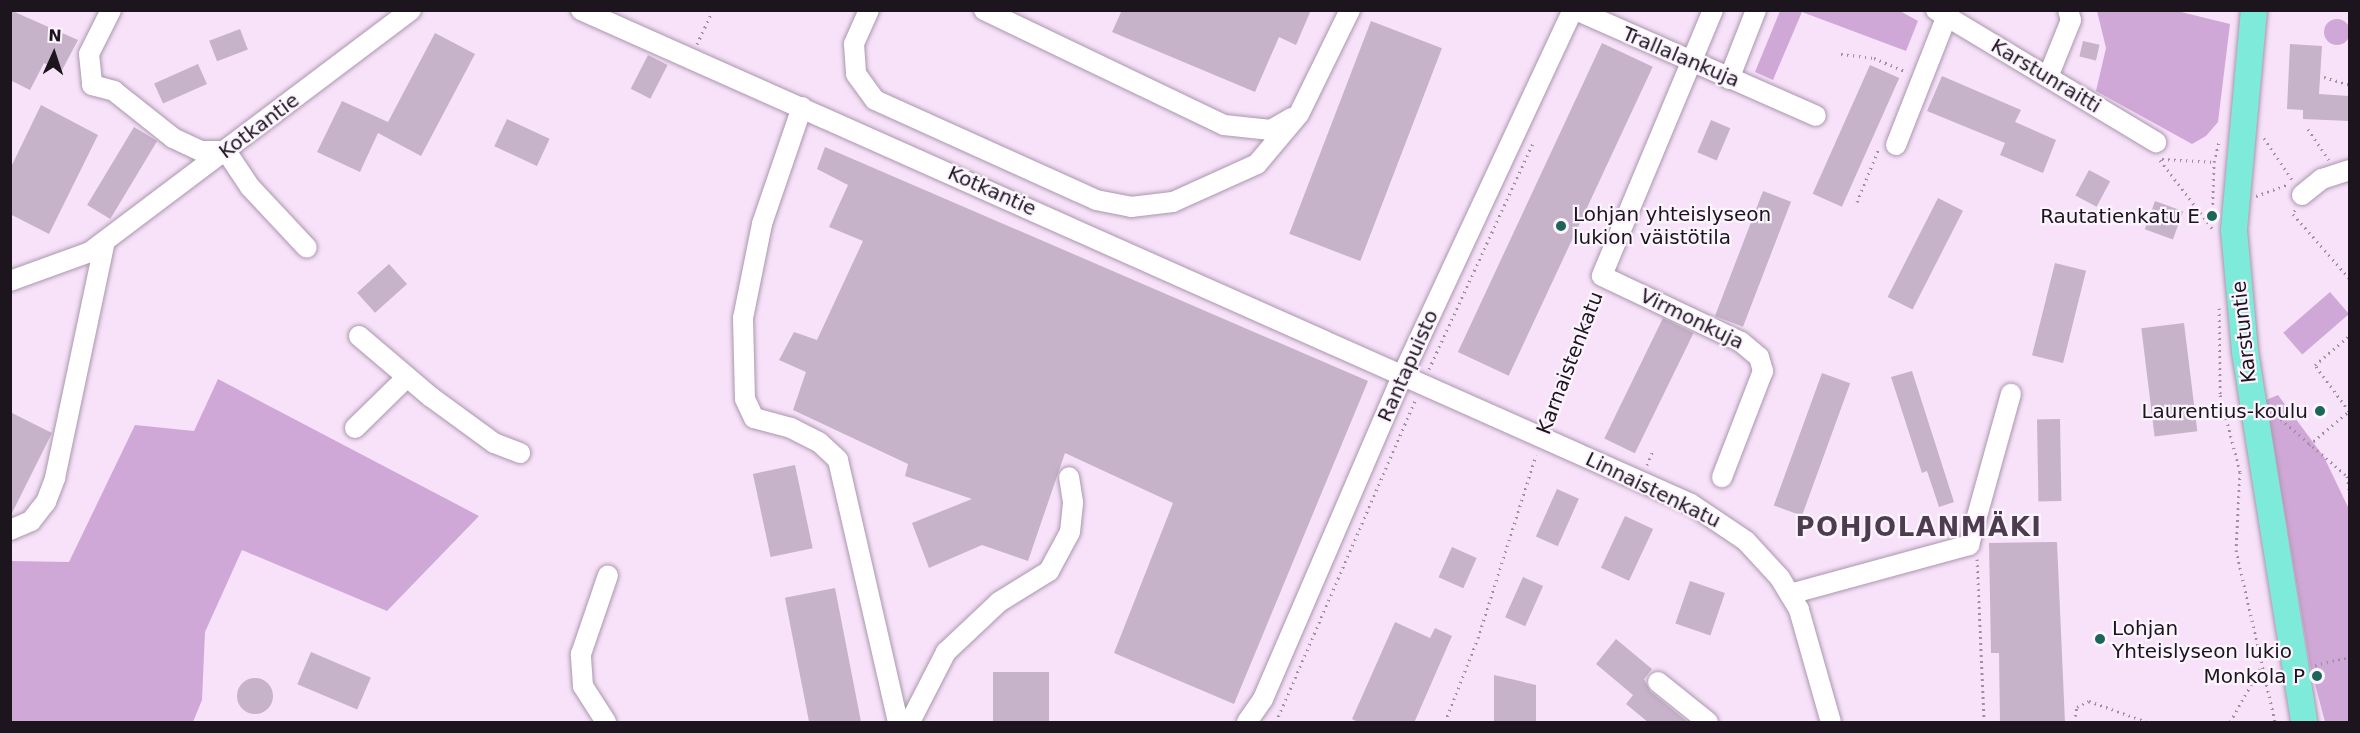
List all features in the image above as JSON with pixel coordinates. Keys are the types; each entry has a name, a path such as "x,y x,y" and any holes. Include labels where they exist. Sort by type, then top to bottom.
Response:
{"main road":[{"name":"Karstuntie","path":"2254,10 2234,230 2245,352 2304,723"}],"street":[{"path":"111,10 90,54 92,85 114,91 173,138 201,151 225,151 250,187 307,248"},
{"name":"Kotkantie","path":"10,281 90,252 411,10"},
{"name":"Kotkantie","path":"580,10 691,57 1403,374"},
{"path":"869,10 854,44 856,74 875,100 1096,200 1131,207 1173,202 1229,181 1257,164 1299,114 1350,10"},
{"path":"984,10 1224,125 1271,130 1299,114"},
{"name":"Trallalankuja","path":"1575,10 1690,64 1754,88 1816,116"},
{"name":"Rantapuisto","path":"1247,723 1263,699 1403,374 1575,10"},
{"name":"Karnaistenkatu","path":"1602,276 1713,10"},
{"path":"1729,79 1755,10"},
{"path":"1896,145 1941,14"},
{"name":"Karstunraitti","path":"1941,14 2156,142"},
{"path":"2048,77 2071,14"},
{"path":"802,107 762,224 743,318 745,399 754,418 791,428 819,442 838,460 898,723"},
{"path":"2298,189 2343,172"},
{"path":"10,530 31,521 46,502 55,478 105,241"},
{"name":"Virmonkuja","path":"1602,276 1741,342 1759,357 1763,371 1722,477"},
{"path":"359,336 407,377 494,443 520,453"},
{"name":"Linnaistenkatu","path":"1403,374 1691,504 1728,527 1769,564 1790,594 1813,648 1831,723"},
{"path":"355,429 407,377"},
{"path":"1790,594 1969,545 2011,394"},
{"path":"910,723 946,652 999,602 1049,572 1070,532 1073,502 1069,477"},
{"path":"606,723 583,686 580,654 608,574"},
{"path":"1658,682 1708,723"}],"path":[{"path":"691,57 713,10"},
{"path":"1841,54 1874,58 1910,73"},
{"path":"2324,77 2349,85"},
{"path":"2262,150 2264,127"},
{"path":"2308,129 2343,172"},
{"path":"1276,723 1423,383 1536,135"},
{"path":"2255,197 2298,189 2264,138"},
{"path":"2156,142 2159,159 2212,228"},
{"path":"2254,208 2256,185"},
{"path":"2293,214 2349,279"},
{"name":"Karnaistenkatu","path":"1444,723 1479,638 1542,436 1602,276"},
{"path":"2309,445 2349,411 2315,366 2349,335"},
{"path":"2271,411 2347,476 2349,497"},
{"path":"1645,469 1653,451"},
{"path":"1969,545 1980,563 1984,723"},
{"path":"2312,656 2317,676"},
{"path":"2315,665 2349,657"},
{"path":"2230,723 2262,666"},
{"path":"2074,723 2077,707 2089,701 2147,723"}],"shaded area":[{"path":"1780,11 1900,11 1918,21 1906,51 1802,12 1773,80 1755,72"},
{"path":"2097,11 2177,11 2230,24 2218,122 2206,136 2192,144 2096,91 2106,48"},
{"path":"2337,19 2346,23 2350,32 2346,41 2337,45 2328,41 2324,32 2328,23"},
{"path":"2330,292 2349,314 2302,355 2283,333"},
{"path":"218,379 479,516 387,611 242,550 205,632 202,700 193,722 11,722 11,561 69,562 135,425 194,431"},
{"path":"2278,395 2324,457 2349,509 2349,722 2325,722 2310,665 2266,400"}],"building":[{"path":"10,10 78,40 61,72 44,63 30,90 10,80"},
{"path":"1122,10 1311,10 1296,45 1279,37 1255,92 1112,32"},
{"path":"1371,21 1442,48 1360,261 1289,234"},
{"path":"240,29 248,50 217,61 209,41"},
{"path":"435,33 475,54 421,156 378,133 360,172 317,152 342,101 388,122"},
{"path":"2083,41 2100,45 2096,60 2079,57"},
{"path":"1602,43 1653,67 1509,376 1458,352"},
{"path":"2290,44 2322,46 2319,94 2349,96 2349,121 2303,119 2303,110 2287,109"},
{"path":"648,55 668,65 650,99 631,89"},
{"path":"198,64 207,84 163,104 154,84"},
{"path":"1870,65 1899,78 1842,207 1813,194"},
{"path":"1942,76 2021,110 2015,122 2056,140 2043,173 2000,155 2005,143 1927,111"},
{"path":"41,105 98,135 49,234 10,214 10,169"},
{"path":"507,119 550,139 537,166 494,146"},
{"path":"1711,120 1730,128 1717,160 1697,152"},
{"path":"134,127 157,141 110,219 87,205"},
{"path":"825,147 1368,381 1234,704 1114,653 1173,503 1065,453 1028,561 982,545 929,568 912,523 972,499 905,476 908,464 793,410 806,372 779,360 794,332 817,340 863,241 829,227 848,185 817,169"},
{"path":"2089,170 2110,181 2097,207 2075,196"},
{"path":"1763,191 1791,202 1743,327 1715,316"},
{"path":"1938,198 1963,211 1913,310 1888,297"},
{"path":"2155,201 2183,211 2173,239 2145,229"},
{"path":"2055,263 2086,271 2063,363 2032,355"},
{"path":"389,264 407,284 375,313 357,293"},
{"path":"1663,318 1694,333 1635,453 1604,438"},
{"path":"2184,323 2197,431 2155,436 2141,328"},
{"path":"1912,371 1954,502 1939,507 1927,471 1922,473 1891,377"},
{"path":"1822,373 1850,383 1802,516 1774,505"},
{"path":"10,412 52,433 10,517"},
{"path":"2037,419 2060,419 2061,501 2038,501"},
{"path":"795,465 813,548 771,557 753,474"},
{"path":"1557,489 1579,499 1558,546 1536,537"},
{"path":"1625,516 1653,529 1629,581 1601,568"},
{"path":"2057,542 2065,723 2000,723 1999,653 1991,653 1989,543"},
{"path":"1452,547 1477,558 1463,588 1439,577"},
{"path":"1523,577 1543,586 1525,626 1505,617"},
{"path":"1690,581 1725,593 1710,636 1675,624"},
{"path":"835,588 861,722 809,722 785,598"},
{"path":"1395,622 1430,638 1435,628 1452,636 1414,723 1360,723 1352,719"},
{"path":"1616,639 1652,669 1644,679 1650,691 1689,723 1649,723 1626,704 1633,695 1596,664"},
{"path":"311,652 371,677 357,710 297,684"},
{"path":"993,672 1049,672 1049,722 993,722"},
{"path":"1494,675 1536,685 1536,723 1494,723"},
{"path":"255,678 268,683 273,696 268,709 255,714 242,709 237,696 242,683"}],"place":[{"name":"Rautatienkatu E","path":"2212,216"},
{"name":"Lohjan yhteislyseon lukion väistötila","path":"1561,226"},
{"name":"Laurentius-koulu","path":"2320,411"},
{"name":"Lohjan Yhteislyseon lukio","path":"2100,639"},
{"name":"Monkola P","path":"2317,676"}],"district":[{"name":"POHJOLANMÄKI","path":"1919,528"}]}
